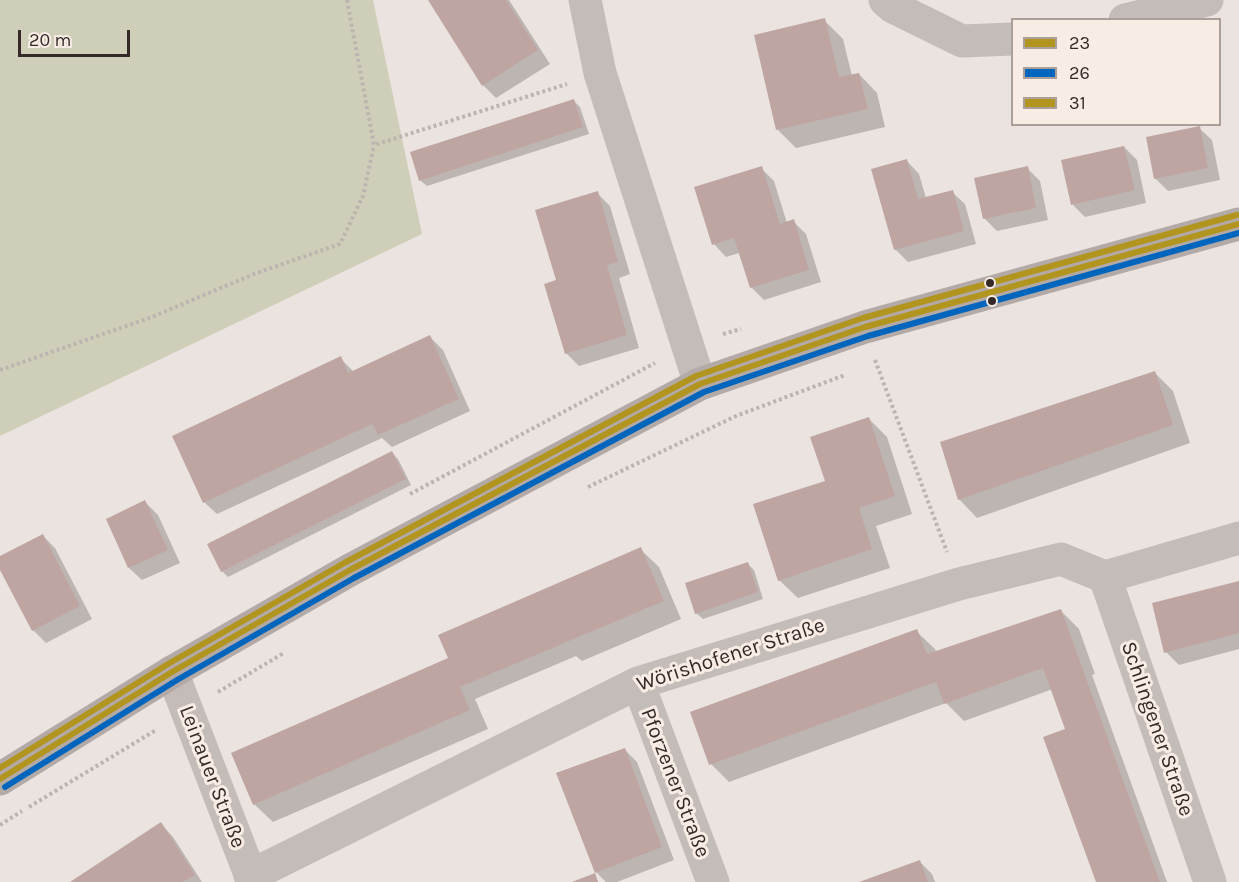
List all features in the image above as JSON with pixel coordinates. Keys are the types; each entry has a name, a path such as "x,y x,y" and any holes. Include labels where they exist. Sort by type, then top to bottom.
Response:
{"main road":[{"path":"0,779 172,672 350,570 700,384 865,327 1239,224"}],"street":[{"path":"585,0 600,73 700,384"},
{"path":"885,0 893,7 962,41 1011,39"},
{"path":"1133,18 1208,0"},
{"path":"1105,577 1239,538"},
{"name":"Wörishofener Straße","path":"251,879 638,683 958,584 1061,559 1105,577"},
{"name":"Schlingener Straße","path":"1105,577 1210,882"},
{"name":"Leinauer Straße","path":"172,672 251,879"},
{"name":"Pforzener Straße","path":"638,683 713,882"}],"path":[{"path":"0,370 152,317 254,274 340,244 363,195 374,145 347,0"},
{"path":"374,145 600,73"},
{"path":"865,327 876,364 958,584"},
{"path":"876,364 887,360"},
{"path":"583,490 736,416 854,372"},
{"path":"0,825 286,651"}],"green space":[{"path":"0,0 373,0 422,234 0,436"}],"building":[{"path":"428,0 506,0 538,50 482,86"},
{"path":"825,18 839,77 859,73 868,109 776,130 754,35"},
{"path":"574,99 583,127 419,181 410,152"},
{"path":"1200,126 1208,168 1154,179 1146,137"},
{"path":"1124,146 1135,190 1071,205 1061,160"},
{"path":"907,159 918,199 953,190 964,231 894,250 871,169"},
{"path":"762,166 780,224 794,219 809,270 750,288 734,238 712,245 694,187"},
{"path":"1028,166 1036,208 983,219 974,178"},
{"path":"598,191 618,262 607,265 627,335 565,354 544,284 556,280 535,210"},
{"path":"430,335 459,399 378,435 372,424 203,503 172,436 341,356 348,373"},
{"path":"1155,371 1173,425 958,500 940,442"},
{"path":"869,417 895,496 859,508 872,549 778,581 753,504 825,481 810,437"},
{"path":"392,451 406,479 221,572 207,544"},
{"path":"145,500 168,550 128,568 106,519"},
{"path":"43,534 80,606 32,631 0,570 0,556"},
{"path":"641,547 664,601 460,687 470,710 253,805 231,753 448,658 438,635"},
{"path":"748,562 758,592 695,614 685,583"},
{"path":"1239,581 1239,633 1164,653 1152,603"},
{"path":"1061,609 1160,882 1096,882 1043,737 1065,729 1043,668 944,704 936,682 709,765 690,712 917,629 927,654"},
{"path":"625,748 662,847 595,873 556,773"},
{"path":"161,822 195,875 183,882 70,882"},
{"path":"920,860 928,882 859,882"},
{"path":"595,873 598,882 572,882"}],"transit line":[{"name":"31","path":"0,768 168,664 346,562 696,376 863,318 1237,215"},
{"name":"23","path":"0,779 172,672 350,570 700,384 865,327 1239,224"},
{"name":"26","path":"5,787 177,680 354,578 704,392 868,336 1239,233"}]}
